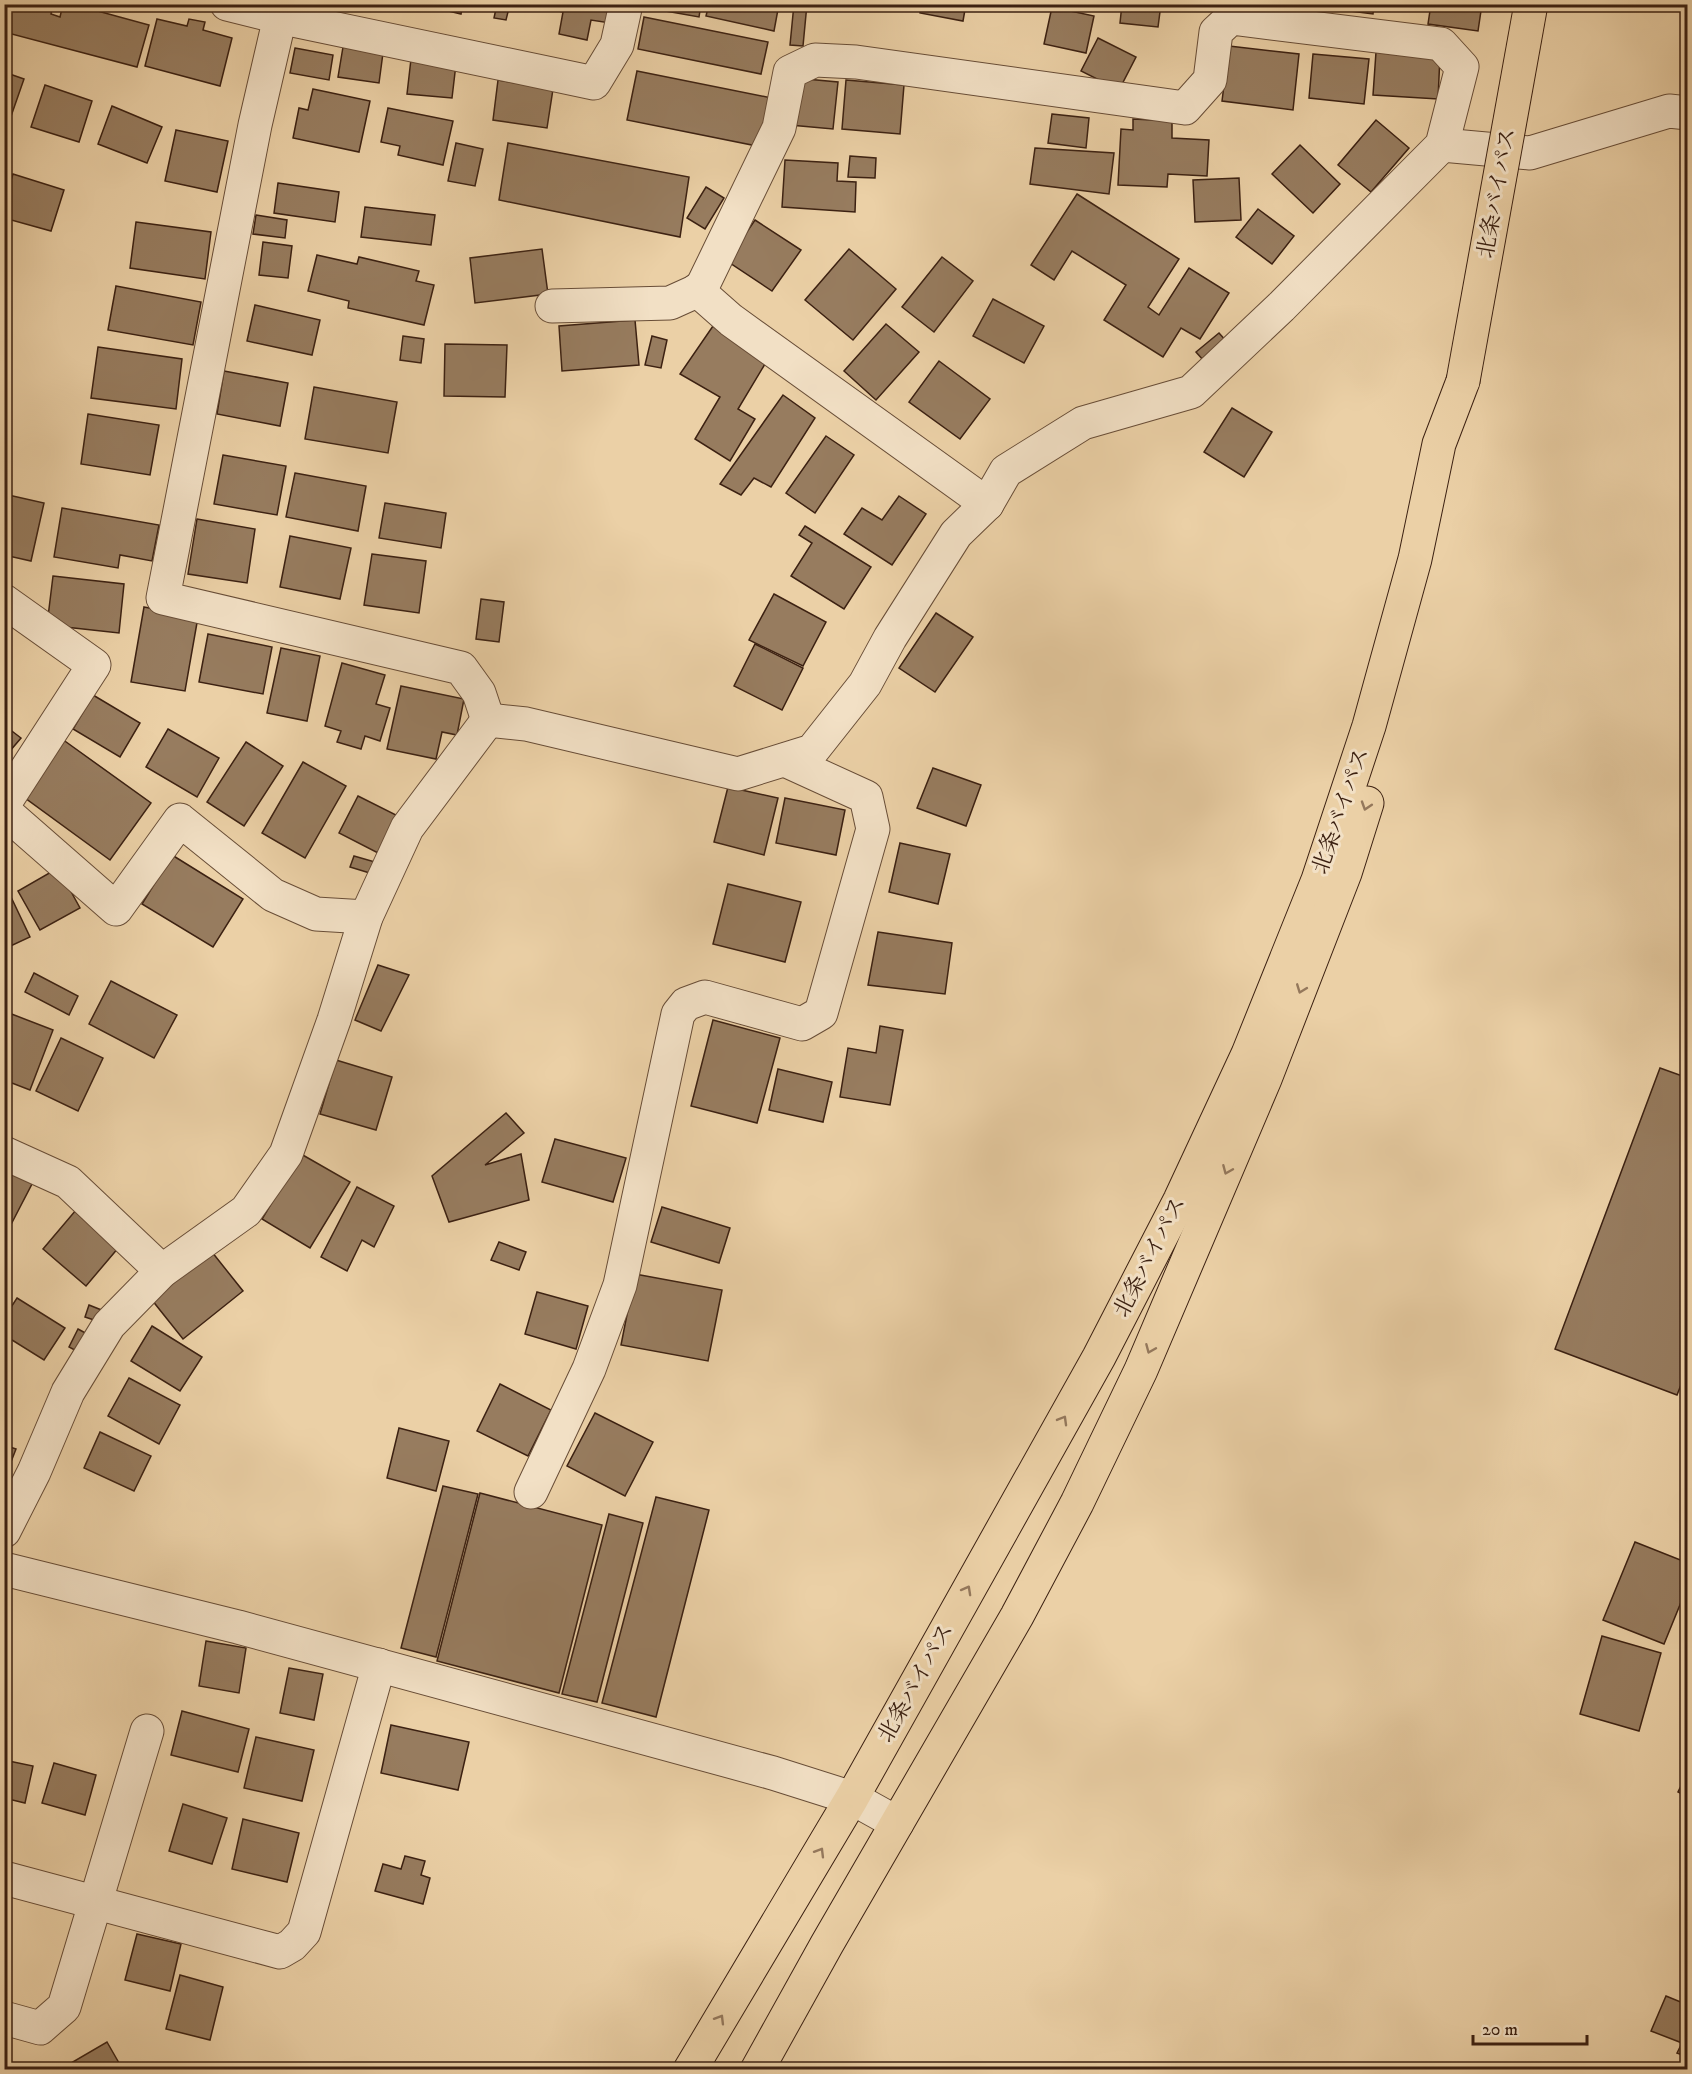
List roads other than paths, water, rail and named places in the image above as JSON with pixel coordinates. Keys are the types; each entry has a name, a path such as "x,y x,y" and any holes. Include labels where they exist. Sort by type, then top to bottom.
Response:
{"highway":[{"name":"北条バイパス","path":"758,2070 827,1944 1017,1616 1077,1503 1126,1401 1261,1090 1302,988 1345,873 1372,786 1408,659 1458,449 1463,381 1531,4"},
{"name":"北条バイパス","path":"690,2070 852,1798 1099,1357 1180,1200 1248,1054 1318,880 1370,726 1415,559 1439,444 1463,381"}],"street":[{"path":"227,4 281,11 594,83 618,45 626,4"},
{"path":"281,11 255,125 163,598 461,668 480,693 488,720"},
{"path":"488,720 526,724 738,774 812,751 865,684 890,638 956,534 987,504 1006,471 1083,423 1191,392 1281,307 1442,145 1462,67 1441,44 1231,18 1216,32 1210,80 1185,108 856,62 815,60 790,72 779,128 700,289 670,303 552,306"},
{"path":"1442,145 1530,153 1669,111 1688,114"},
{"path":"697,290 731,320 987,504"},
{"path":"4,601 94,665 4,804"},
{"path":"4,1531 34,1472 68,1392 109,1325 162,1271 246,1211 286,1154 334,1020 366,917 407,828 488,720"},
{"path":"531,1492 589,1369 620,1285 678,1014 686,1004 705,997 802,1024 821,1013 873,829 866,797 785,760"},
{"path":"4,811 116,909 180,820 273,895 316,914 366,917"},
{"path":"4,1152 68,1182 162,1271"},
{"path":"4,1569 238,1626 773,1773 852,1798 897,1823"},
{"path":"4,1878 280,1952 292,1945 304,1932 379,1665"},
{"path":"4,2018 40,2028 64,2007 147,1731"}]}
